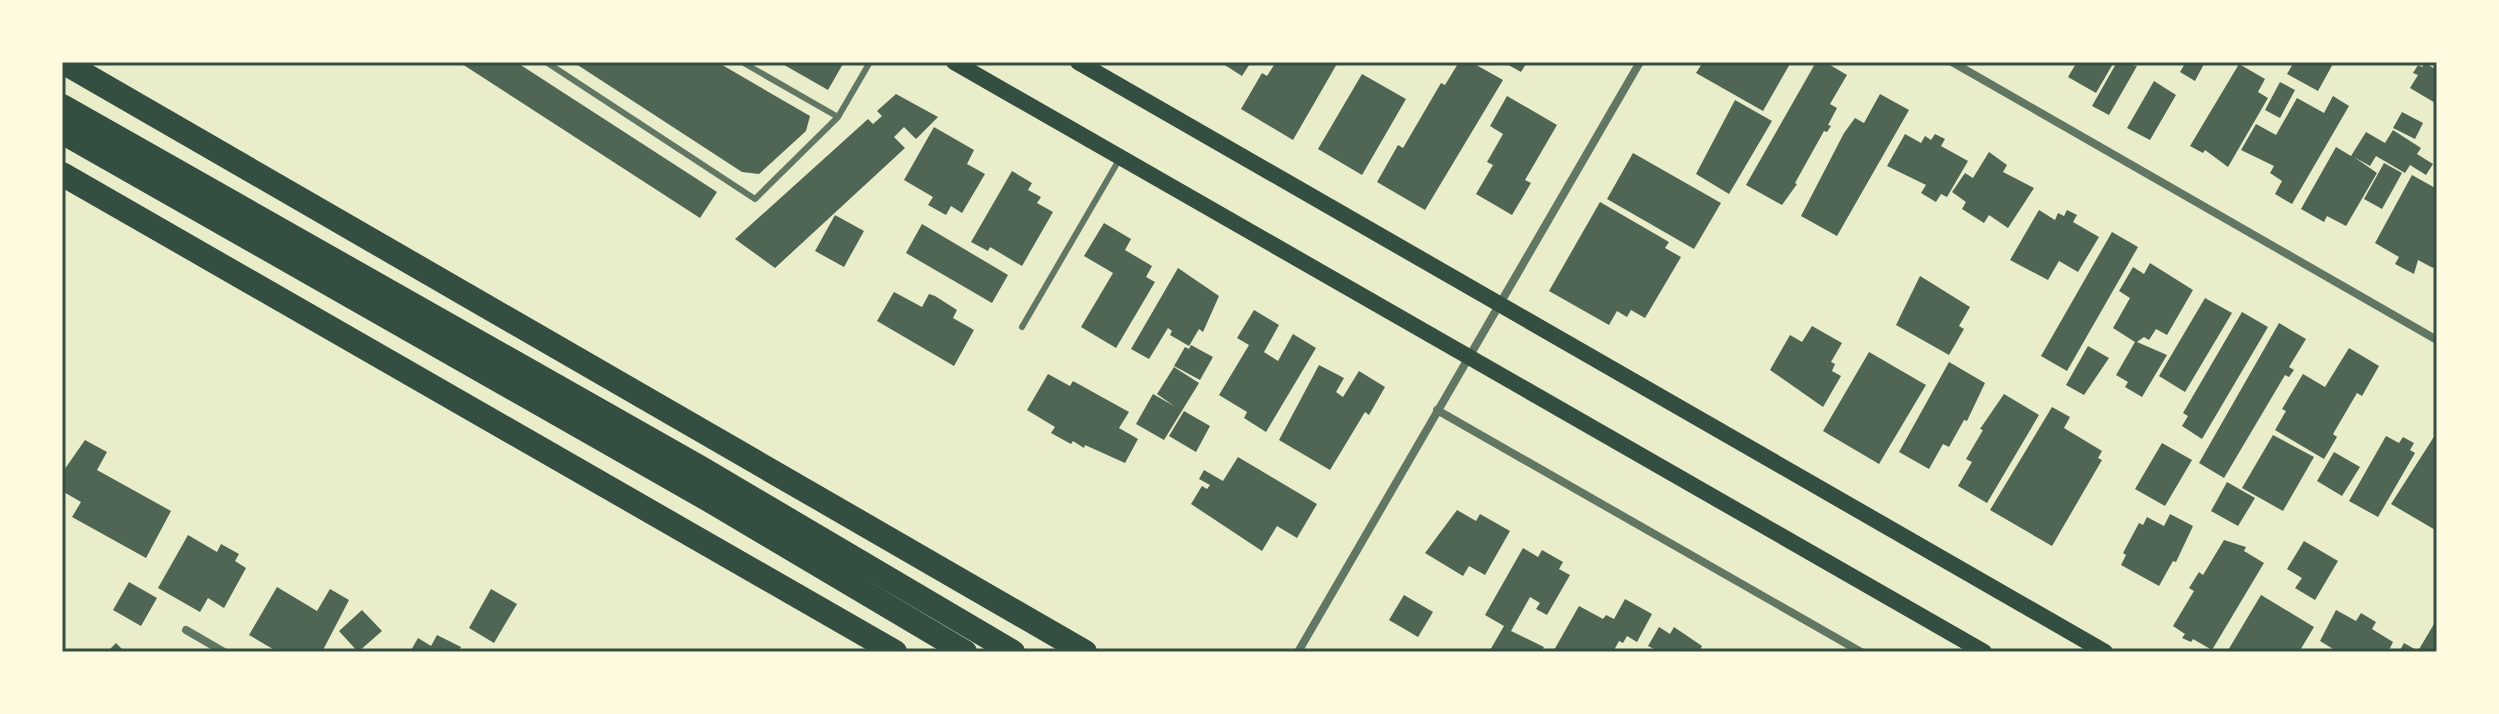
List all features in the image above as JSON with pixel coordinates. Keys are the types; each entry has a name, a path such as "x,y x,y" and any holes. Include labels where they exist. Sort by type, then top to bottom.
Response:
{"highway":[{"path":"63,62 1085,652"},
{"path":"62,106 701,468 1013,652"},
{"path":"62,132 714,503 965,652"},
{"path":"62,174 895,652"}],"main road":[{"path":"954,62 1984,652"},
{"path":"1078,62 2105,652"}],"street":[{"path":"1298,652 1640,62"},
{"path":"1952,62 2437,340"},
{"path":"1437,410 1861,652"},
{"path":"186,630 224,652"}],"lane":[{"path":"546,62 755,199 838,117 870,62"},
{"path":"742,62 838,117"},
{"path":"1022,327 1120,156"}],"building":[{"path":"459,62 516,62 717,192 700,218"},
{"path":"573,62 717,62 810,116 806,131 759,174 742,172"},
{"path":"779,62 844,62 828,90"},
{"path":"1220,62 1251,62 1242,76"},
{"path":"1276,62 1338,62 1293,140 1241,109 1262,73 1267,76"},
{"path":"1459,62 1471,62 1503,80 1425,210 1377,182 1398,145 1403,148 1441,83 1445,85"},
{"path":"1503,62 1527,62 1521,72"},
{"path":"1703,62 1791,62 1763,111 1696,73"},
{"path":"1816,62 1825,62 1847,75 1830,104 1837,108 1828,125 1831,126 1827,132 1824,131 1797,184 1782,205 1746,185"},
{"path":"2077,62 2114,62 2096,93 2068,77"},
{"path":"2117,62 2137,66 2109,115 2092,106"},
{"path":"2186,62 2205,62 2195,81 2180,72"},
{"path":"2294,62 2334,62 2318,91 2287,74"},
{"path":"2425,63 2437,70 2437,104 2410,88 2418,75 2413,73 2418,65 2422,67"},
{"path":"2239,64 2265,79 2258,92 2268,98 2228,167 2205,150 2203,153 2190,146"},
{"path":"1362,74 1406,99 1362,175 1318,149"},
{"path":"2154,81 2176,95 2150,140 2127,128"},
{"path":"2280,82 2295,90 2280,118 2265,110"},
{"path":"896,94 938,117 916,139 904,127 894,137 905,148 775,268 735,239 868,119 873,124 882,116 877,111"},
{"path":"1880,94 1909,110 1837,236 1801,216 1844,133 1855,118 1864,123"},
{"path":"1507,96 1557,125 1525,180 1531,183 1512,215 1476,194 1493,165 1487,162 1503,134 1490,126"},
{"path":"2333,96 2349,106 2292,204 2275,194 2282,181 2270,173 2274,166 2241,150 2256,124 2276,135 2297,98 2324,113"},
{"path":"1735,100 1772,121 1729,194 1696,174"},
{"path":"2402,112 2423,123 2415,139 2393,128"},
{"path":"934,127 974,150 967,164 985,174 962,213 951,206 946,215 928,205 933,197 904,180"},
{"path":"2393,130 2421,148 2417,154 2433,164 2426,175 2410,165 2405,173 2376,156 2370,166 2354,157 2377,173 2346,226 2327,216 2324,222 2301,209 2336,147 2351,156 2366,132 2385,143"},
{"path":"1905,134 1921,143 1925,136 1931,140 1935,134 1945,139 1941,146 1968,161 1947,197 1941,194 1936,202 1921,193 1926,185 1887,166"},
{"path":"1989,152 2007,165 2003,172 2034,188 2008,228 1989,215 1984,223 1962,209 1966,202 1952,192 1965,173 1973,178"},
{"path":"1633,153 1721,203 1694,249 1607,199"},
{"path":"2384,163 2402,173 2382,209 2364,199"},
{"path":"1012,171 1032,183 1028,190 1041,197 1037,203 1053,212 1022,266 990,247 988,251 971,242"},
{"path":"2412,175 2437,189 2437,262 2433,268 2418,260 2414,274 2395,264 2399,257 2375,243"},
{"path":"1600,202 1669,242 1665,248 1681,257 1645,318 1631,310 1627,317 1617,311 1609,325 1549,291"},
{"path":"2039,210 2055,220 2058,213 2064,216 2067,210 2077,215 2073,222 2099,237 2078,272 2059,261 2048,280 2010,260"},
{"path":"835,215 864,231 844,267 815,251"},
{"path":"1104,223 1131,239 1125,250 1152,266 1146,277 1155,282 1116,348 1081,327 1113,273 1084,256"},
{"path":"922,224 1008,275 992,303 906,253"},
{"path":"2112,232 2138,247 2067,371 2041,356"},
{"path":"2150,263 2193,290 2167,335 2156,329 2149,340 2144,337 2137,342 2167,355 2142,397 2125,387 2128,382 2116,375 2135,342 2113,328 2130,298 2119,291 2133,267 2144,274"},
{"path":"1178,268 1219,296 1203,332 1199,329 1189,346 1170,335 1172,331 1168,328 1149,359 1131,349"},
{"path":"1920,276 1970,307 1959,326 1964,329 1949,355 1896,325"},
{"path":"894,292 922,307 929,294 935,296 957,310 953,318 974,330 954,366 877,321"},
{"path":"2205,298 2232,313 2185,392 2159,376"},
{"path":"1254,310 1279,325 1264,352 1278,361 1293,334 1316,348 1266,432 1244,418 1247,412 1219,395 1249,345 1237,338"},
{"path":"2242,312 2268,327 2202,439 2182,426 2188,416 2183,413"},
{"path":"2279,323 2306,339 2289,367 2294,370 2289,377 2285,375 2224,478 2199,463"},
{"path":"1812,326 1842,343 1831,362 1835,364 1832,371 1841,376 1823,407 1770,370 1790,335 1802,342"},
{"path":"1191,345 1213,357 1200,380 1174,366 1185,347 1189,349"},
{"path":"2088,346 2109,358 2084,395 2066,385"},
{"path":"2349,348 2379,366 2362,396 2357,393 2333,434 2337,437 2324,459 2275,430 2286,411 2282,409 2303,374 2325,387"},
{"path":"1869,352 1926,385 1879,464 1823,431"},
{"path":"1949,362 1985,383 1967,421 1964,420 1949,447 1943,444 1929,469 1899,452"},
{"path":"1319,365 1344,378 1336,392 1343,397 1359,371 1385,387 1369,415 1365,412 1330,470 1279,440"},
{"path":"1174,367 1199,383 1164,440 1136,424 1153,394 1174,406 1157,394"},
{"path":"1048,374 1070,386 1073,381 1129,412 1119,428 1138,439 1125,463 1085,445 1084,448 1073,441 1071,444 1051,433 1055,427 1027,410"},
{"path":"2004,394 2039,415 1987,503 1958,486 1972,462 1966,459 1983,430 1980,429"},
{"path":"2052,407 2070,417 2064,428 2102,451 2098,458 2102,460 2052,546 1990,510"},
{"path":"1184,411 1210,426 1196,452 1169,436"},
{"path":"2437,432 2437,531 2391,504"},
{"path":"2273,435 2314,457 2283,511 2242,488"},
{"path":"2386,436 2399,443 2403,437 2414,443 2410,450 2415,453 2378,517 2349,501"},
{"path":"85,440 107,452 97,470 171,511 146,558 72,517 81,502 62,491 62,473"},
{"path":"2162,443 2192,460 2165,506 2135,489"},
{"path":"2334,452 2360,467 2342,496 2317,481"},
{"path":"1238,457 1317,504 1297,538 1277,526 1262,551 1191,504 1202,486 1207,489 1210,485 1199,479 1204,470 1223,481"},
{"path":"2227,482 2255,498 2238,526 2211,511"},
{"path":"1457,510 1476,521 1480,514 1510,531 1485,575 1469,566 1463,576 1425,553"},
{"path":"2170,514 2193,526 2176,562 2173,561 2159,586 2121,565 2126,555 2123,553 2139,523 2143,525 2147,517 2164,526"},
{"path":"188,535 217,552 221,544 239,554 235,561 246,568 224,608 208,598 200,612 158,588"},
{"path":"2224,540 2246,547 2244,551 2264,563 2212,650 2193,639 2191,642 2182,638 2185,634 2173,626 2194,591 2189,588 2199,572 2203,575"},
{"path":"2304,541 2338,561 2315,600 2295,588 2302,578 2287,569"},
{"path":"1523,548 1538,557 1542,550 1563,562 1559,569 1570,575 1547,615 1536,609 1540,603 1530,597 1511,631 1544,647 1541,652 1489,652 1504,626 1485,615"},
{"path":"129,582 157,598 141,626 113,610"},
{"path":"277,587 317,611 330,589 349,600 322,652 278,652 249,635"},
{"path":"491,589 517,604 494,643 469,628"},
{"path":"1404,595 1433,612 1418,637 1389,620"},
{"path":"2261,595 2314,627 2299,652 2227,652"},
{"path":"1625,599 1652,614 1637,642 1627,636 1623,643 1619,641 1613,652 1553,652 1579,606 1603,619 1606,615 1614,619"},
{"path":"362,610 382,631 358,652 339,631"},
{"path":"2336,610 2356,621 2361,613 2376,622 2372,629 2393,642 2388,652 2338,652 2320,641"},
{"path":"2437,619 2437,652 2399,652 2404,643 2418,651"},
{"path":"1659,627 1670,634 1674,627 1702,646 1699,652 1652,652 1654,649 1648,646"},
{"path":"437,635 461,647 458,652 410,652 418,638 431,646"},
{"path":"116,643 125,652 107,652"}]}
